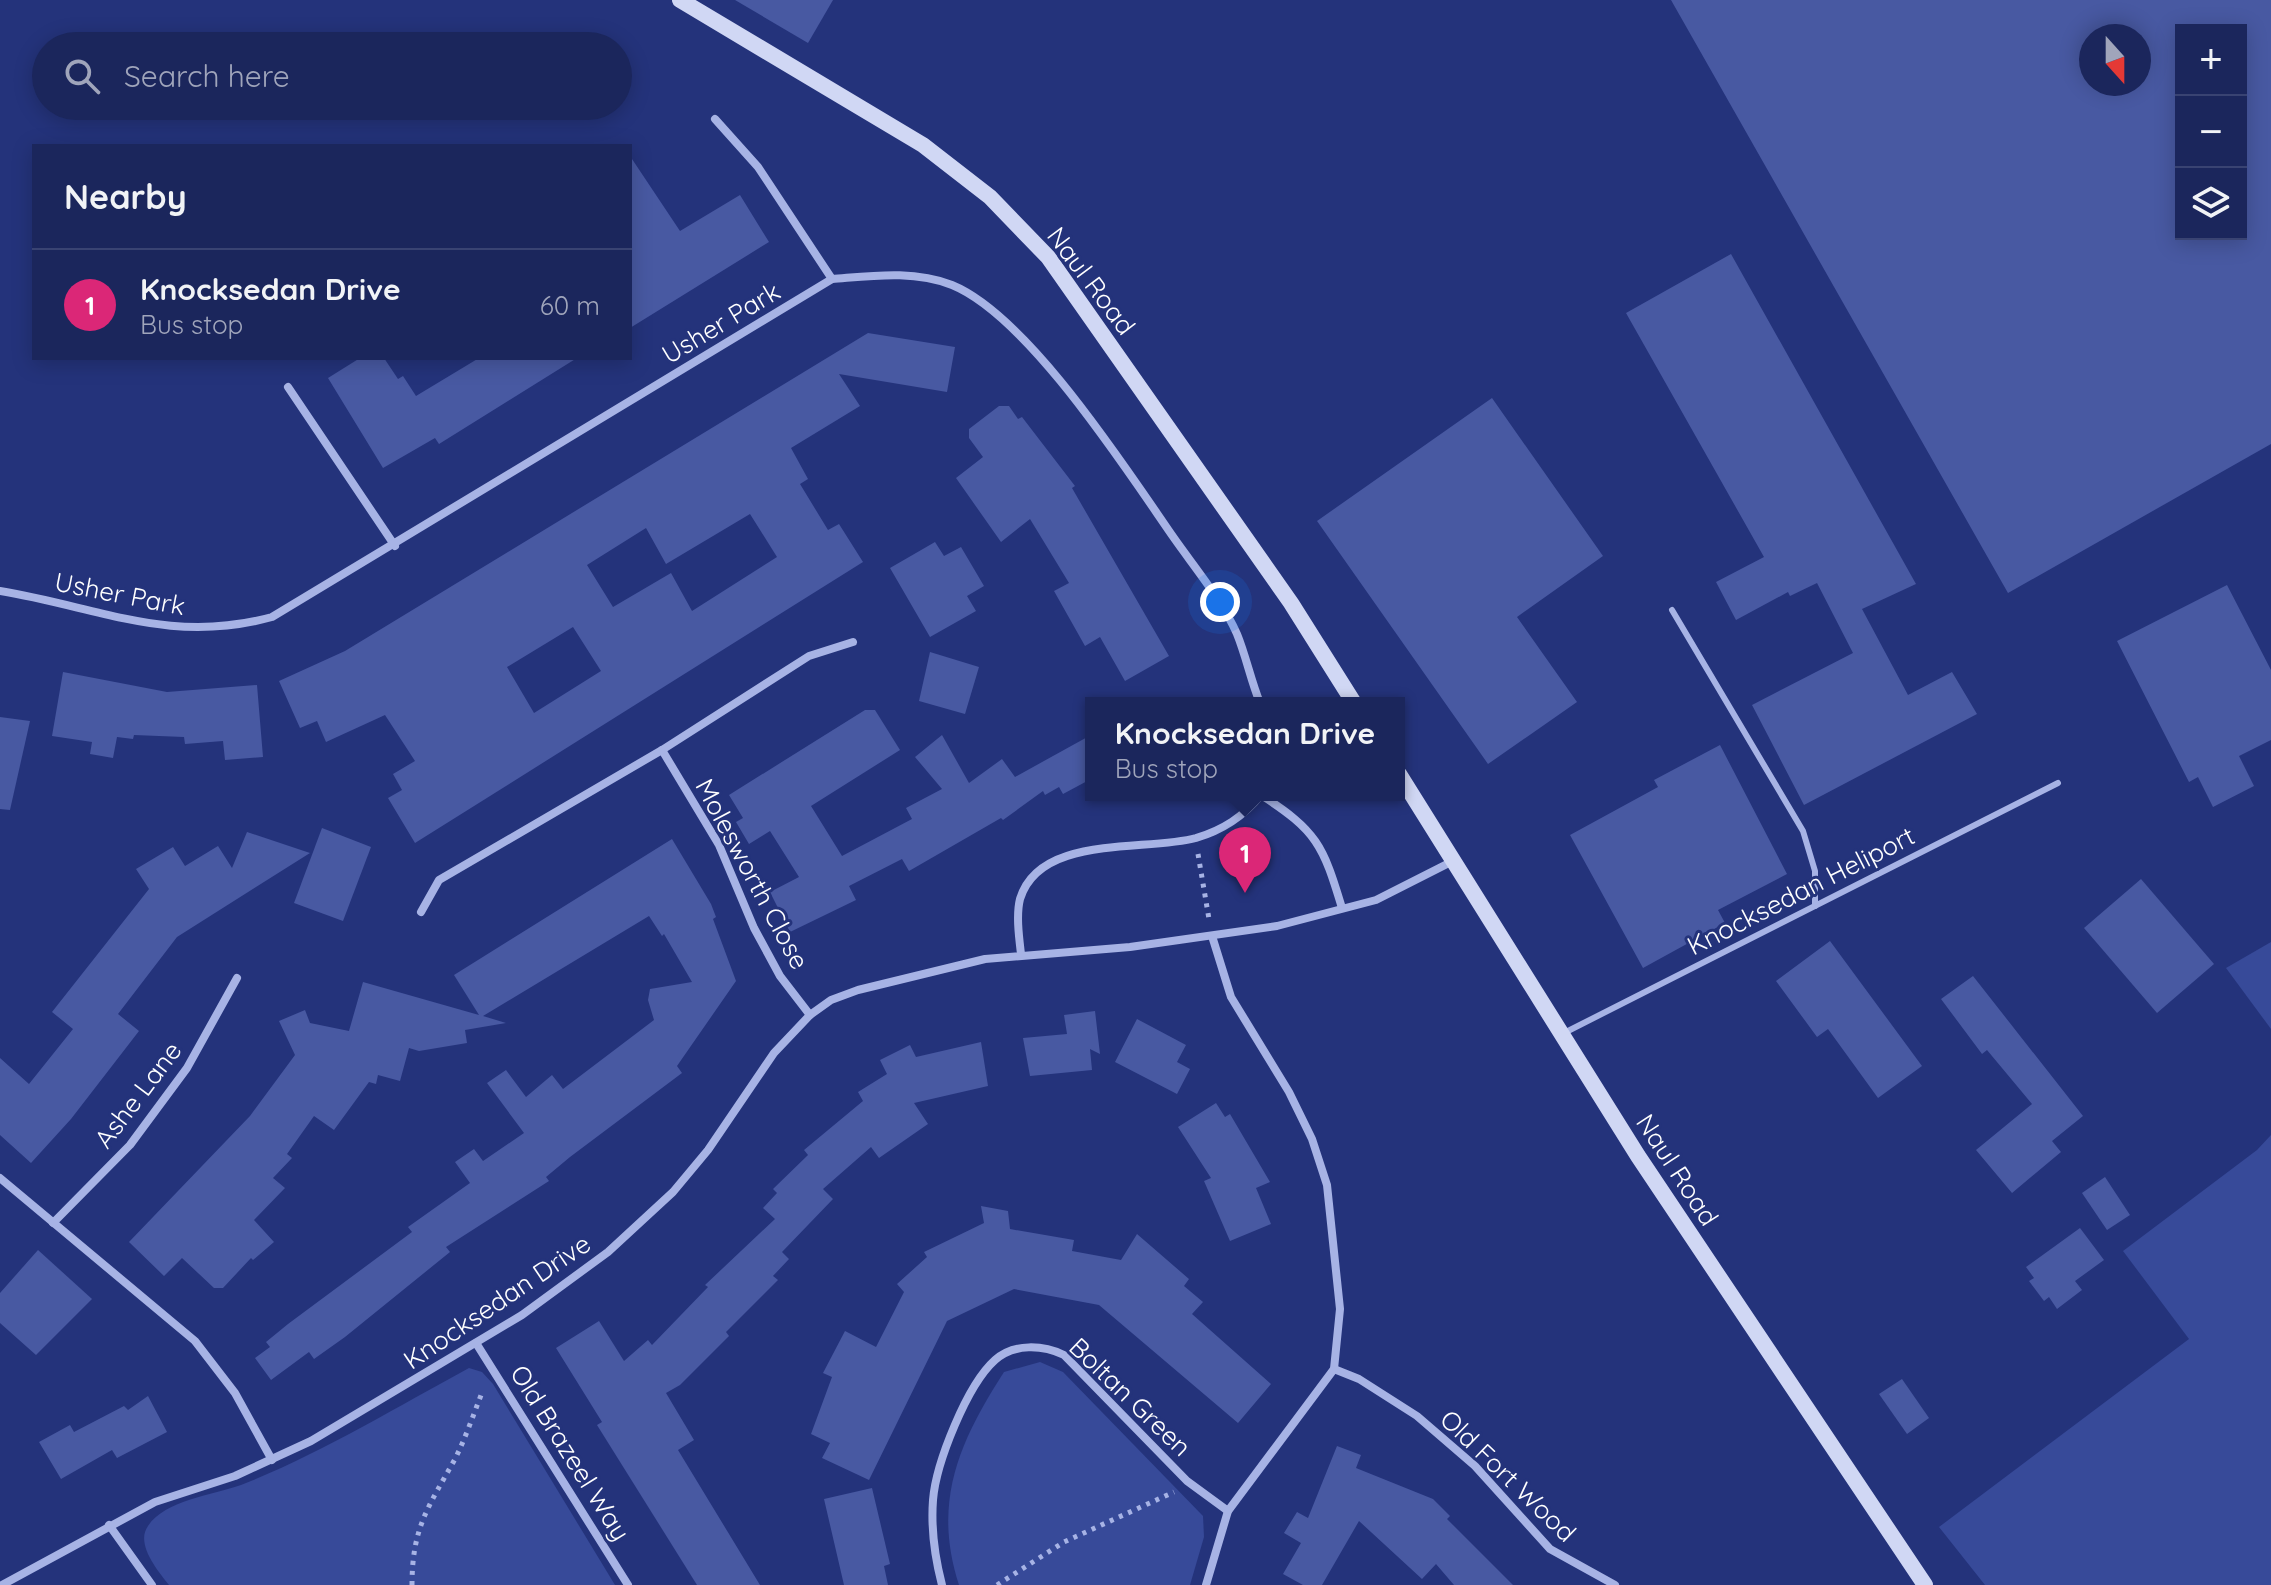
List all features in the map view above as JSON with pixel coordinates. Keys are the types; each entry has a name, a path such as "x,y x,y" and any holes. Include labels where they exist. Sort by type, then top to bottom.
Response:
{"main road":[{"name":"Naul Road","path":"680,0 923,145 990,197 1048,257 1291,603 1350,697"},
{"name":"Naul Road","path":"1405,783 1638,1156 1925,1585"}],"street":[{"path":"715,119 758,167 832,279"},
{"name":"Usher Park","path":"0,591 133,622 189,629 239,626 272,617 395,546 832,279 896,274 924,277 953,286 1008,326 1107,441 1212,593 1236,634 1258,697"},
{"path":"288,387 395,546"},
{"path":"421,912 439,880 662,750 809,656 853,642"},
{"name":"Molesworth Close","path":"662,750 719,845 754,928 780,976 810,1015"},
{"path":"1021,954 1019,902 1026,885 1038,871 1083,851 1161,845 1195,838 1244,815 1256,801"},
{"path":"1270,801 1299,819 1317,842 1330,867 1342,908"},
{"name":"Knocksedan Drive","path":"2,1585 155,1502 272,1460 374,1405 522,1315 608,1252 673,1192 708,1150 774,1053 810,1015 831,1000 940,968 1021,954 1130,947 1277,926 1376,900 1418,882 1454,861"},
{"path":"1206,1585 1228,1511 1334,1369 1340,1309 1327,1185 1312,1139 1289,1092 1231,997 1212,936"},
{"name":"Ashe Lane","path":"53,1223 130,1145 187,1068 237,978"},
{"path":"1,1182 195,1341 235,1393 272,1460"},
{"name":"Old Brazeel Way","path":"476,1343 628,1585"},
{"name":"Boltan Green","path":"942,1585 934,1536 933,1499 939,1471 955,1429 981,1377 996,1359 1014,1350 1043,1345 1064,1355 1187,1481 1228,1511"},
{"name":"Old Fort Wood","path":"1334,1369 1359,1379 1417,1416 1475,1466 1550,1549 1584,1572 1615,1585"},
{"path":"109,1525 152,1585"}],"lane":[{"path":"1672,610 1803,831 1815,871 1815,906"},
{"name":"Knocksedan Heliport","path":"1562,1034 2058,783"}],"path":[{"path":"1195,838 1212,936"},
{"path":"412,1585 417,1537 429,1501 455,1458 493,1367"},
{"path":"997,1585 1064,1542 1167,1497 1187,1481"}],"shaded area":[{"path":"2271,942 2271,1029 2226,968"},
{"path":"2271,1135 2271,1585 1985,1585 1939,1527 2189,1339 2123,1251 2257,1150"},
{"path":"1040,1362 1063,1372 1203,1516 1204,1537 1190,1585 959,1585 948,1527 954,1474 963,1448 1004,1372"},
{"path":"469,1368 482,1372 493,1384 615,1585 169,1585 154,1565 146,1549 145,1533 156,1517 166,1510 241,1485 300,1459"}],"building":[{"path":"735,0 833,0 808,43"},
{"path":"1671,0 2271,0 2271,444 2008,593"},
{"path":"632,159 680,231 740,195 769,242 632,327"},
{"path":"1731,254 1916,584 1862,609 1908,695 1952,672 1977,714 1804,805 1752,705 1853,653 1817,583 1790,596 1788,592 1736,620 1716,582 1764,557 1626,313"},
{"path":"868,333 955,347 947,392 839,374 860,406 791,448 808,479 800,484 828,530 839,524 863,562 415,843 388,798 402,790 393,774 415,761 385,715 326,742 317,721 300,728 279,681 345,651","holes":["750,514 777,557 692,611 671,573 613,607 587,565 646,528 666,564","573,627 601,671 534,713 507,667"]},
{"path":"357,360 385,360 398,379 403,376 416,396 476,360 574,360 439,444 435,438 383,468 328,378"},
{"path":"1492,398 1603,556 1517,617 1577,702 1488,764 1317,521"},
{"path":"999,406 1009,406 1018,419 1022,417 1075,486 1072,488 1169,656 1125,681 1100,637 1085,646 1054,591 1069,583 1030,519 1001,542 956,478 983,457 969,438 969,429"},
{"path":"935,542 944,556 961,547 984,586 967,596 976,611 930,637 890,568"},
{"path":"2227,585 2271,670 2271,740 2239,756 2254,786 2213,807 2198,777 2189,782 2117,641"},
{"path":"930,652 979,667 965,714 919,701"},
{"path":"63,672 167,692 257,685 263,757 225,760 223,741 185,744 184,737 134,735 133,739 117,737 113,758 90,754 92,742 52,736"},
{"path":"865,710 875,710 900,750 811,806 842,856 912,819 906,808 942,789 915,757 942,735 969,783 1002,759 1015,777 1085,738 1085,782 1063,794 1059,787 1045,795 1043,791 1003,820 1001,818 909,871 902,859 849,886 856,900 790,932 770,892 799,877 770,831 749,844 736,822 743,818 729,795"},
{"path":"0,717 30,721 10,810 0,809"},
{"path":"1720,745 1787,874 1718,910 1725,923 1643,968 1570,835 1658,787 1654,780"},
{"path":"322,828 371,847 343,921 294,903"},
{"path":"247,832 310,853 177,937 118,1014 139,1031 71,1119 31,1163 0,1135 0,1058 29,1084 73,1029 52,1012 149,889 136,869 173,847 185,866 218,846 232,868"},
{"path":"672,839 711,904 716,917 713,919 736,981 677,1066 682,1073 570,1157 546,1177 549,1181 446,1247 450,1252 345,1337 314,1359 309,1352 271,1380 255,1358 270,1347 266,1342 288,1324 412,1232 408,1227 470,1183 455,1162 474,1149 483,1161 524,1133 487,1083 506,1070 526,1097 552,1075 563,1089 654,1020 648,1000 650,989 692,982 664,934 662,936 649,916 483,1016 506,1023 465,1030 467,1043 419,1051 409,1048 400,1081 378,1075 376,1084 369,1082 334,1130 314,1116 287,1154 292,1158 273,1178 285,1188 254,1220 274,1242 253,1260 251,1258 223,1288 214,1288 182,1258 164,1276 129,1242 250,1116 295,1055 279,1021 305,1010 310,1023 349,1031 363,982 479,1015 454,975"},
{"path":"2141,879 2214,964 2157,1013 2084,928"},
{"path":"1830,941 1922,1066 1878,1098 1828,1029 1817,1037 1776,981"},
{"path":"1973,976 2083,1116 2052,1141 2061,1152 2012,1193 1976,1150 2032,1104 1987,1050 1982,1054 1941,999"},
{"path":"1095,1011 1100,1054 1090,1049 1092,1070 1030,1076 1023,1038 1067,1034 1064,1015"},
{"path":"1137,1019 1186,1045 1177,1062 1190,1069 1177,1094 1115,1062"},
{"path":"981,1042 988,1086 914,1103 928,1124 879,1158 871,1147 823,1189 833,1199 782,1252 789,1259 773,1276 778,1280 726,1332 729,1336 680,1385 666,1393 694,1440 678,1450 760,1585 697,1585 597,1425 602,1422 556,1348 599,1321 624,1361 648,1340 652,1345 708,1287 705,1285 775,1219 763,1208 777,1193 773,1189 808,1155 804,1150 863,1101 858,1092 887,1074 880,1060 910,1045 916,1057"},
{"path":"1216,1103 1225,1117 1230,1114 1270,1182 1256,1188 1271,1224 1230,1241 1204,1181 1211,1178 1178,1127"},
{"path":"2105,1177 2130,1215 2107,1230 2082,1193"},
{"path":"981,1206 1008,1211 1010,1229 1074,1240 1072,1251 1121,1260 1137,1234 1189,1279 1184,1286 1203,1302 1192,1314 1271,1384 1238,1423 1099,1305 1014,1289 947,1321 869,1480 822,1458 830,1443 811,1434 832,1377 823,1373 845,1331 876,1347 904,1292 897,1284 927,1257 924,1252 984,1223"},
{"path":"2080,1228 2104,1260 2075,1281 2082,1290 2057,1309 2049,1297 2044,1301 2029,1281 2034,1278 2026,1267"},
{"path":"38,1250 92,1299 36,1355 0,1323 0,1293"},
{"path":"1902,1379 1929,1418 1907,1434 1879,1394"},
{"path":"148,1396 167,1432 117,1458 112,1450 61,1479 39,1442 70,1425 74,1432 124,1406 128,1410"},
{"path":"1337,1446 1361,1455 1356,1468 1433,1499 1450,1516 1447,1519 1513,1585 1454,1585 1436,1564 1422,1579 1359,1521 1322,1585 1303,1585 1283,1574 1301,1543 1284,1533 1297,1512 1308,1518"},
{"path":"872,1488 890,1564 884,1566 888,1585 844,1585 824,1499"}],"place":[{"name":"Knocksedan Drive","path":"1245,893"}]}
